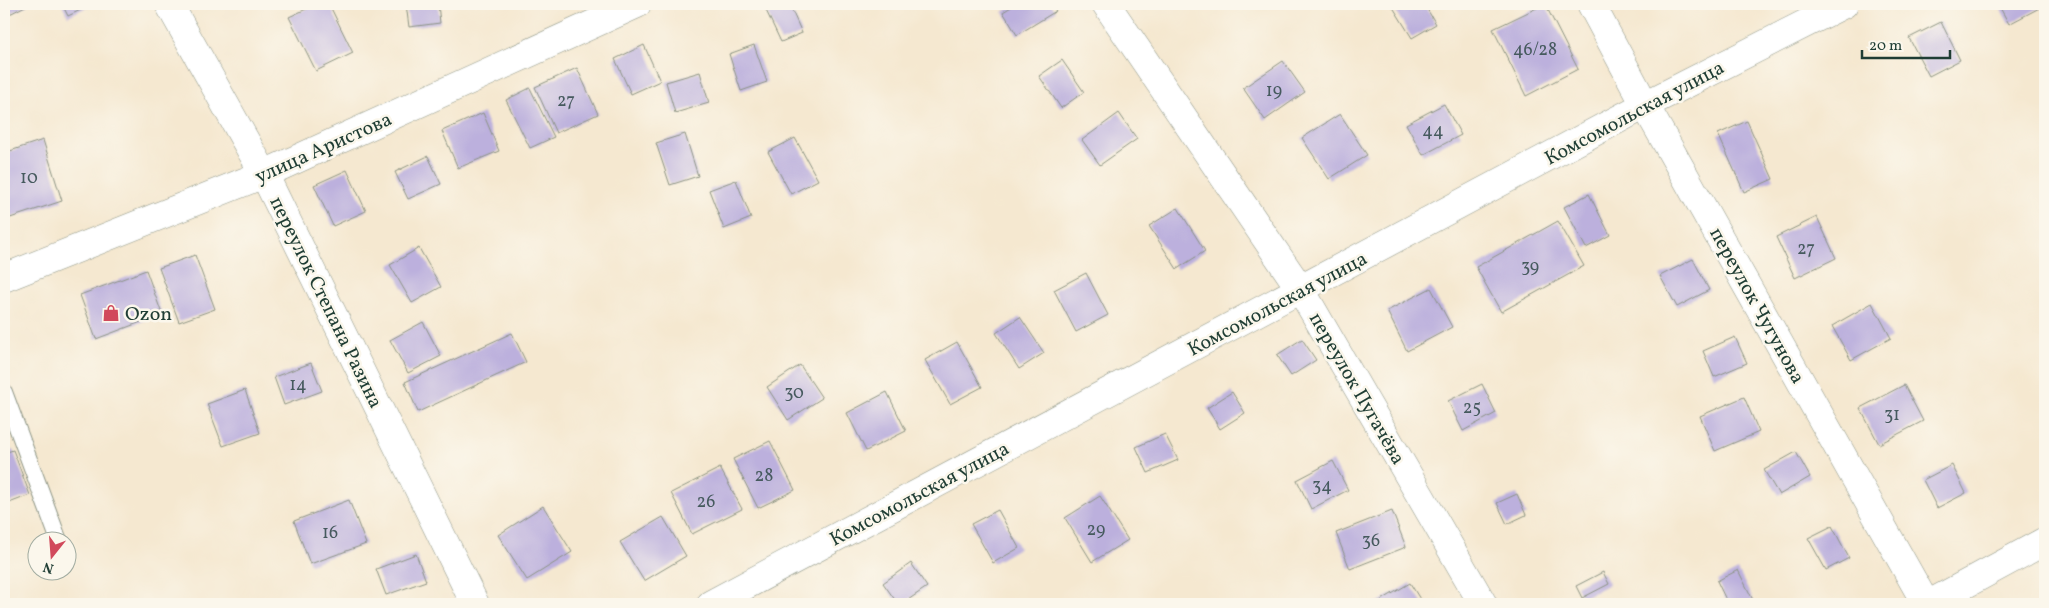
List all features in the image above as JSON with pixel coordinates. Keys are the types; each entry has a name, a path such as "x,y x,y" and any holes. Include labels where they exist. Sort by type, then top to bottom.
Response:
{"street":[{"name":"переулок Степана Разина","path":"169,4 264,174 475,604"},
{"name":"улица Аристова","path":"4,278 264,174 637,4"},
{"name":"переулок Пугачёва","path":"1106,4 1301,290 1484,604"},
{"name":"переулок Чугунова","path":"1591,4 1645,105 1928,604"},
{"name":"Комсомольская улица","path":"711,604 1645,105 1844,4"},
{"path":"1928,604 2045,541"}],"lane":[{"path":"4,392 55,530"}],"building":[{"path":"4,4 29,4 4,17"},
{"path":"62,4 93,4 68,16"},
{"path":"317,4 329,4 353,53 316,71 289,17"},
{"path":"406,4 438,4 440,23 409,27"},
{"path":"763,4 789,4 802,33 781,42"},
{"path":"1016,4 1051,4 1056,11 1017,35 1003,12"},
{"path":"1391,4 1424,4 1436,24 1412,38"},
{"path":"1545,4 1578,69 1526,96 1493,29"},
{"path":"1998,4 2045,4 2045,5 2009,24"},
{"path":"1941,22 1960,60 1929,76 1909,38"},
{"path":"644,45 660,81 631,94 615,59"},
{"path":"754,45 767,82 741,91 729,54"},
{"path":"1062,60 1084,92 1061,108 1039,76"},
{"path":"1283,61 1305,92 1265,120 1243,88"},
{"path":"577,68 598,114 556,133 535,87"},
{"path":"700,72 709,103 675,113 666,82"},
{"path":"530,88 554,137 530,148 506,100"},
{"path":"1444,104 1461,135 1423,155 1406,124"},
{"path":"483,113 499,151 458,168 442,131"},
{"path":"1119,113 1137,139 1100,165 1082,140"},
{"path":"1340,114 1367,155 1329,179 1302,138"},
{"path":"1747,121 1773,179 1744,192 1718,134"},
{"path":"685,134 698,176 670,185 656,143"},
{"path":"795,138 818,180 791,194 768,152"},
{"path":"43,140 62,201 4,220 4,153"},
{"path":"428,156 441,184 408,199 395,172"},
{"path":"347,170 366,211 333,226 314,185"},
{"path":"736,180 751,218 724,229 709,190"},
{"path":"1589,194 1610,235 1586,248 1564,207"},
{"path":"1178,208 1205,251 1177,269 1149,226"},
{"path":"1817,217 1836,258 1795,278 1776,237"},
{"path":"1558,221 1584,266 1501,312 1476,267"},
{"path":"419,248 441,287 412,303 390,265"},
{"path":"195,255 215,309 179,322 159,268"},
{"path":"1693,259 1709,290 1677,307 1660,276"},
{"path":"146,270 162,314 96,339 80,295"},
{"path":"1086,273 1108,315 1076,332 1054,290"},
{"path":"1431,288 1452,327 1407,351 1387,311"},
{"path":"1872,303 1891,338 1851,360 1832,326"},
{"path":"1020,317 1044,353 1019,369 996,333"},
{"path":"423,322 441,356 408,373 390,340"},
{"path":"512,333 526,362 418,412 405,382"},
{"path":"1735,337 1747,363 1714,377 1703,351"},
{"path":"1302,339 1316,360 1291,376 1277,355"},
{"path":"957,342 982,387 950,404 925,360"},
{"path":"311,363 322,391 284,405 274,377"},
{"path":"800,365 822,398 788,420 767,387"},
{"path":"1482,384 1496,413 1463,431 1448,401"},
{"path":"1904,385 1923,421 1879,444 1860,408"},
{"path":"245,390 260,433 223,446 207,404"},
{"path":"887,392 906,431 866,451 847,413"},
{"path":"1232,392 1245,413 1220,429 1207,408"},
{"path":"1744,397 1759,432 1715,451 1700,416"},
{"path":"1165,434 1178,460 1148,473 1136,447"},
{"path":"770,441 795,490 758,508 733,459"},
{"path":"13,450 30,495 4,505 4,453"},
{"path":"1796,452 1810,477 1779,495 1764,470"},
{"path":"1333,461 1348,490 1311,509 1297,480"},
{"path":"1952,465 1966,493 1937,508 1923,480"},
{"path":"720,468 742,509 692,534 671,493"},
{"path":"1517,494 1526,515 1507,524 1497,503"},
{"path":"1100,496 1128,540 1092,562 1065,518"},
{"path":"349,500 366,544 310,564 294,521"},
{"path":"543,506 572,552 527,580 498,535"},
{"path":"998,510 1019,548 993,563 971,524"},
{"path":"1392,511 1406,547 1350,569 1336,533"},
{"path":"663,517 686,556 644,581 620,542"},
{"path":"1832,526 1849,558 1826,570 1808,538"},
{"path":"416,554 426,581 386,595 376,569"},
{"path":"911,563 927,587 902,604 898,604 883,583"},
{"path":"1738,570 1755,604 1728,604 1717,581"},
{"path":"1603,572 1609,584 1582,598 1576,586"},
{"path":"1410,583 1423,604 1375,604"}],"place":[{"name":"Ozon","path":"111,313"}]}
